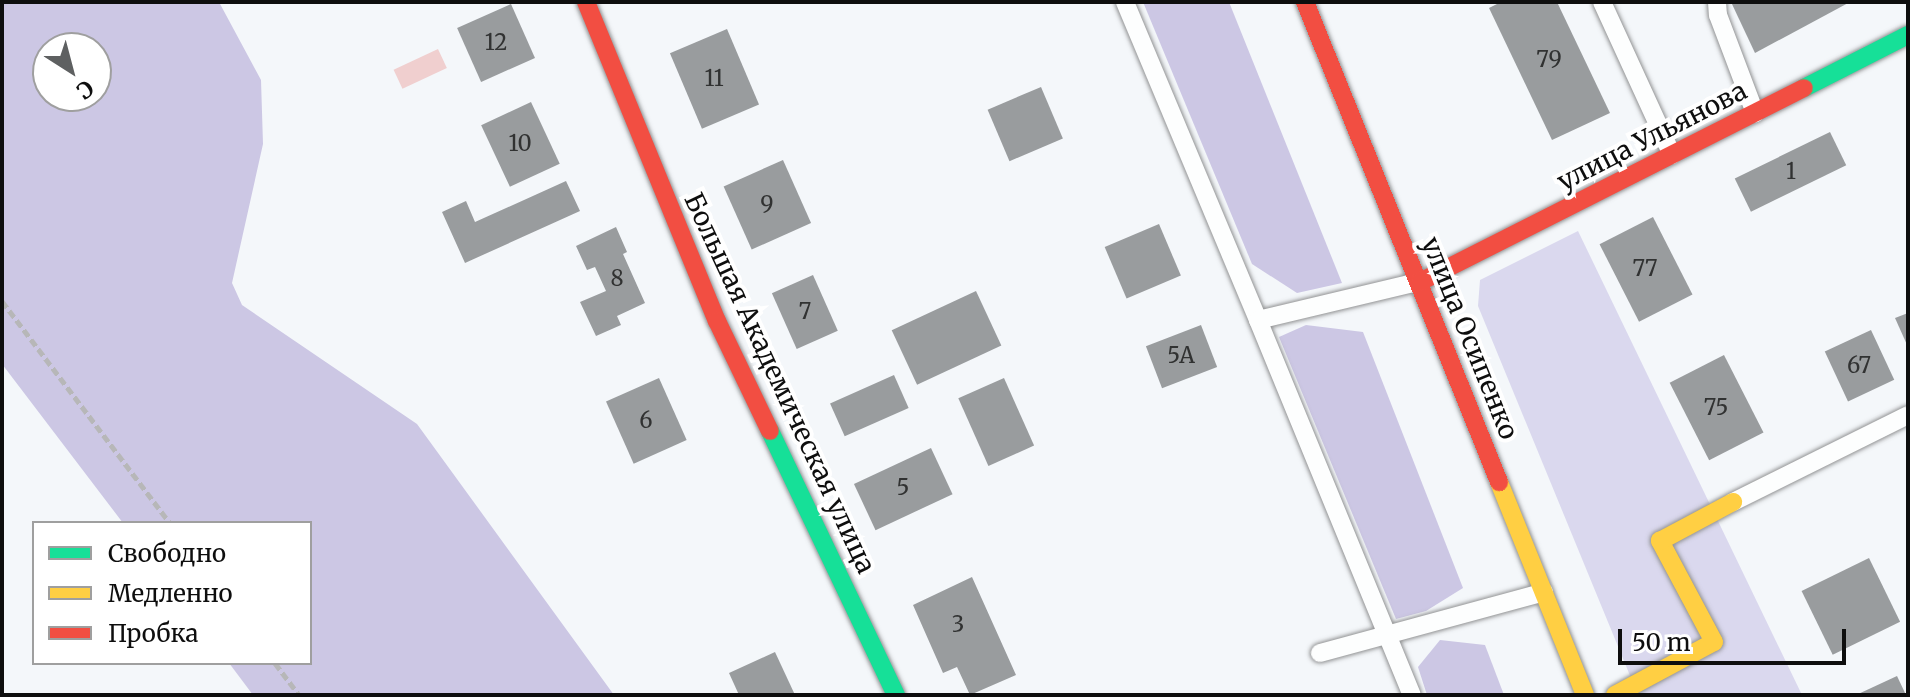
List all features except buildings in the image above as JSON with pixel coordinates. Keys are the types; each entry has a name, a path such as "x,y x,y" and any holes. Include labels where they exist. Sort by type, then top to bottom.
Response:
{"main road":[{"name":"Большая Академическая улица","path":"586,2 717,321 896,695"},
{"name":"улица Осипенко","path":"1305,2 1585,695"},
{"name":"улица Ульянова","path":"1420,282 1908,35"},
{"path":"1615,695 1714,642 1660,541 1733,502"}],"lane":[{"path":"1125,2 1412,695"},
{"path":"1602,2 1672,155"},
{"path":"1717,2 1718,15 1755,113"},
{"path":"1258,320 1420,282"},
{"path":"1733,502 1908,415"},
{"path":"1320,653 1544,592"}],"path":[{"path":"2,301 168,521"},
{"path":"276,665 299,695"}],"shaded area":[{"path":"2,2 219,2 261,80 263,144 232,283 242,305 417,424 614,695 253,695 230,665 312,665 312,521 121,521 2,364"},
{"path":"1143,2 1229,2 1342,283 1297,293 1252,264"},
{"path":"438,49 447,68 402,89 394,70"},
{"path":"1578,231 1802,695 1638,695 1478,306 1480,280"},
{"path":"1306,325 1363,332 1463,588 1426,611 1396,619 1279,337"},
{"path":"1440,640 1485,645 1504,695 1427,695 1418,667"}],"traffic: fast":[{"path":"1804,88 1908,35"},
{"path":"770,431 896,695"}],"traffic: slow":[{"path":"1499,482 1585,695"},
{"path":"1615,695 1714,642 1660,541 1733,502"}],"traffic: jam":[{"path":"586,2 717,321 770,431"},
{"path":"1305,2 1499,482"},
{"path":"1420,282 1804,88"}]}
